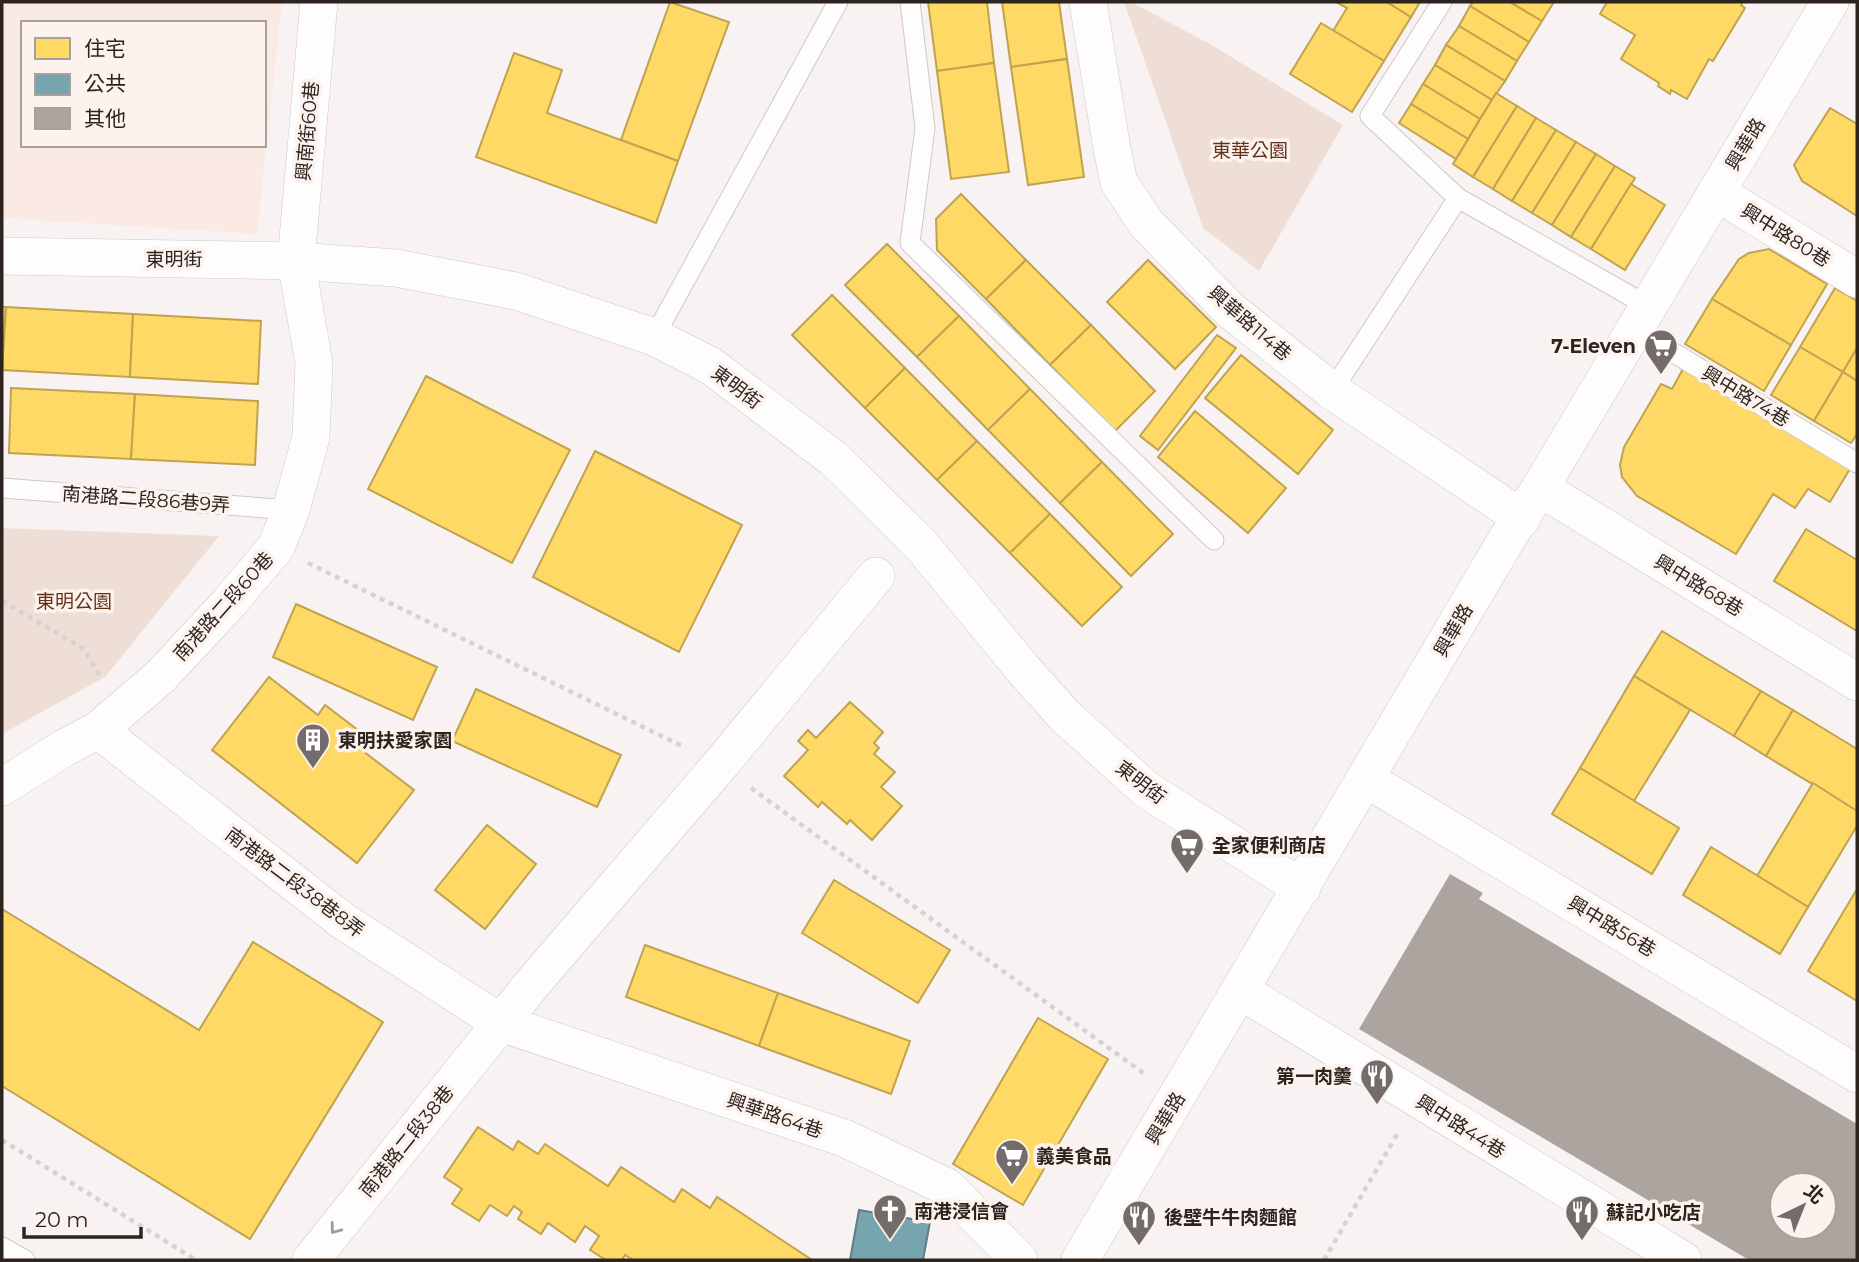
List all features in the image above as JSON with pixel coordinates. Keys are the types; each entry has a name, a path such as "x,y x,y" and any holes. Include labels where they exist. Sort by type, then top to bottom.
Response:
{"street":[{"name":"興南街60巷","path":"296,261 319,2"},
{"name":"興華路114巷","path":"1088,2 1119,182 1146,223 1230,310 1332,391 1531,503"},
{"name":"興華路","path":"1080,1260 1507,537 1531,503 1829,2"},
{"name":"興中路80巷","path":"1716,192 1857,279"},
{"name":"東明街","path":"2,256 296,261 397,268 516,291 654,337 711,366 834,459 922,546 1065,716 1147,790 1302,888"},
{"name":"南港路二段60巷","path":"2,787 98,730 160,677 228,604 276,547 291,510 311,437 314,363 296,261"},
{"name":"興中路68巷","path":"1531,503 1857,681"},
{"name":"南港路二段38巷","path":"312,1260 501,1023 876,576"},
{"name":"南港路二段38巷8弄","path":"98,730 343,921 501,1023"},
{"name":"興中路56巷","path":"1366,779 1857,1073"},
{"name":"興中路44巷","path":"1241,991 1683,1260"},
{"name":"興華路64巷","path":"501,1023 844,1138 947,1187 1019,1260"}],"lane":[{"path":"654,337 838,2"},
{"path":"910,2 925,128 910,243 1214,540"},
{"name":"興中路74巷","path":"1442,2 1370,116 1458,198 1857,463"},
{"path":"1332,391 1458,198"},
{"name":"南港路二段86巷9弄","path":"2,488 291,510"},
{"path":"2,1247 25,1260"}],"path":[{"path":"2,601 84,649 103,681"},
{"path":"1324,1260 1417,1099"},
{"path":"2,1139 196,1260"}],"shaded area":[{"path":"2,2 282,2 257,234 2,218"}],"green space":[{"name":"東華公園","path":"1124,2 1131,2 1210,44 1343,125 1259,271 1203,228"},
{"name":"東明公園","path":"2,528 219,536 105,677 2,734"}],"building: 住宅":[{"path":"670,2 729,22 678,161 621,140"},
{"path":"928,2 987,2 994,63 937,71"},
{"path":"1002,2 1059,2 1067,59 1011,67"},
{"path":"1336,2 1387,2 1411,17 1384,61 1333,31 1347,8"},
{"path":"1387,2 1420,2 1411,17"},
{"path":"1473,2 1510,2 1542,21 1529,42 1470,6"},
{"path":"1510,2 1554,2 1542,21"},
{"path":"1607,2 1743,2 1741,5 1745,8 1713,61 1709,59 1687,99 1671,90 1670,94 1658,86 1659,83 1621,59 1635,35 1600,14"},
{"path":"1470,6 1529,42 1517,61 1459,26"},
{"path":"1321,23 1384,61 1352,112 1290,74"},
{"path":"1459,26 1517,61 1505,81 1446,45"},
{"path":"1446,45 1505,81 1492,100 1435,65"},
{"path":"514,53 562,70 547,113 678,161 656,223 476,157"},
{"path":"1067,59 1084,177 1028,185 1011,67"},
{"path":"994,63 1009,172 951,179 937,71"},
{"path":"1435,65 1492,100 1480,119 1423,84"},
{"path":"1423,84 1480,119 1468,139 1411,104"},
{"path":"1496,93 1517,106 1473,177 1453,164"},
{"path":"1411,104 1468,139 1456,159 1399,123"},
{"path":"1517,106 1536,118 1493,189 1473,177"},
{"path":"1830,108 1857,124 1857,216 1802,181 1794,165"},
{"path":"1536,118 1556,130 1512,201 1493,189"},
{"path":"1556,130 1576,142 1532,213 1512,201"},
{"path":"1576,142 1596,154 1552,225 1532,213"},
{"path":"1596,154 1615,166 1571,237 1552,225"},
{"path":"1615,166 1635,178 1591,249 1571,237"},
{"path":"1631,184 1665,205 1625,270 1591,249"},
{"path":"961,194 1026,260 986,299 937,250 936,219"},
{"path":"887,244 959,316 917,357 845,285"},
{"path":"1769,249 1827,284 1791,345 1712,299 1739,259 1749,253"},
{"path":"1026,260 1091,325 1050,365 986,299"},
{"path":"1148,260 1216,327 1175,369 1107,302"},
{"path":"1835,288 1857,301 1857,348 1843,372 1800,347"},
{"path":"832,295 905,368 865,408 792,335"},
{"path":"1712,299 1791,345 1764,391 1685,344"},
{"path":"2,307 6,307 2,370"},
{"path":"6,307 133,314 130,377 2,370"},
{"path":"133,314 261,321 258,384 130,377"},
{"path":"959,316 1030,389 988,430 917,357"},
{"path":"1091,325 1155,391 1115,431 1050,365"},
{"path":"1217,335 1236,348 1158,450 1140,436"},
{"path":"1800,347 1843,372 1814,421 1771,395"},
{"path":"1857,348 1857,381 1843,372"},
{"path":"1241,355 1333,430 1298,474 1205,398"},
{"path":"1684,367 1851,467 1830,502 1808,489 1795,508 1773,494 1736,554 1637,496 1622,477 1620,465 1624,447 1661,384 1672,389"},
{"path":"905,368 977,441 937,480 865,408"},
{"path":"1843,372 1857,381 1857,434 1851,443 1814,421"},
{"path":"426,376 570,450 512,563 368,489"},
{"path":"11,388 135,394 131,459 9,453"},
{"path":"1030,389 1102,462 1060,503 988,430"},
{"path":"135,394 258,401 255,465 131,459"},
{"path":"1195,411 1286,488 1248,533 1158,457"},
{"path":"977,441 1050,514 1010,553 937,480"},
{"path":"595,451 742,525 679,652 533,577"},
{"path":"1102,462 1173,534 1131,576 1060,503"},
{"path":"1050,514 1122,587 1082,626 1010,553"},
{"path":"1806,529 1857,560 1857,631 1774,581"},
{"path":"296,604 437,667 413,720 273,657"},
{"path":"1662,631 1761,691 1734,736 1634,676"},
{"path":"1634,676 1690,710 1634,801 1580,768"},
{"name":"東明扶愛家園","path":"269,677 318,715 325,705 367,737 359,748 414,790 357,863 212,750"},
{"path":"476,689 621,755 597,807 452,741"},
{"path":"1761,691 1793,710 1766,756 1734,736"},
{"path":"850,702 883,732 874,743 879,748 874,754 895,772 881,787 902,806 872,840 850,820 847,824 822,802 818,807 784,776 808,750 798,741 808,730 816,738"},
{"path":"1793,710 1857,749 1857,811 1766,756"},
{"path":"1580,768 1679,828 1652,874 1552,814"},
{"path":"1813,783 1857,811 1857,826 1808,907 1757,876"},
{"path":"487,825 536,864 485,929 435,890"},
{"path":"1711,847 1808,907 1780,954 1683,895"},
{"path":"834,880 950,950 918,1003 802,933"},
{"path":"1857,889 1857,1001 1808,971"},
{"path":"2,909 199,1030 253,942 383,1022 250,1239 2,1086"},
{"path":"645,945 778,993 759,1046 626,997"},
{"path":"778,993 910,1041 891,1094 759,1046"},
{"path":"1038,1018 1108,1059 1023,1205 953,1164"},
{"path":"478,1127 513,1150 518,1141 538,1154 545,1144 608,1186 621,1167 674,1202 682,1189 710,1208 717,1197 812,1260 633,1260 625,1255 622,1260 606,1260 590,1250 599,1236 585,1226 575,1242 548,1223 541,1234 518,1219 522,1212 514,1206 507,1216 490,1205 479,1221 452,1204 462,1189 444,1177"}],"building: 公共":[{"name":"南港浸信會","path":"859,1210 930,1222 923,1260 850,1260"}],"building: 其他":[{"path":"1450,874 1483,893 1479,899 1857,1124 1857,1260 1749,1260 1359,1029"}],"place":[{"name":"7-Eleven","path":"1661,376"},
{"name":"東明扶愛家園","path":"313,770"},
{"name":"全家便利商店","path":"1187,875"},
{"name":"第一肉羹","path":"1377,1106"},
{"name":"義美食品","path":"1012,1186"},
{"name":"南港浸信會","path":"890,1241"},
{"name":"蘇記小吃店","path":"1582,1242"},
{"name":"後壁牛牛肉麵館","path":"1139,1247"}]}
